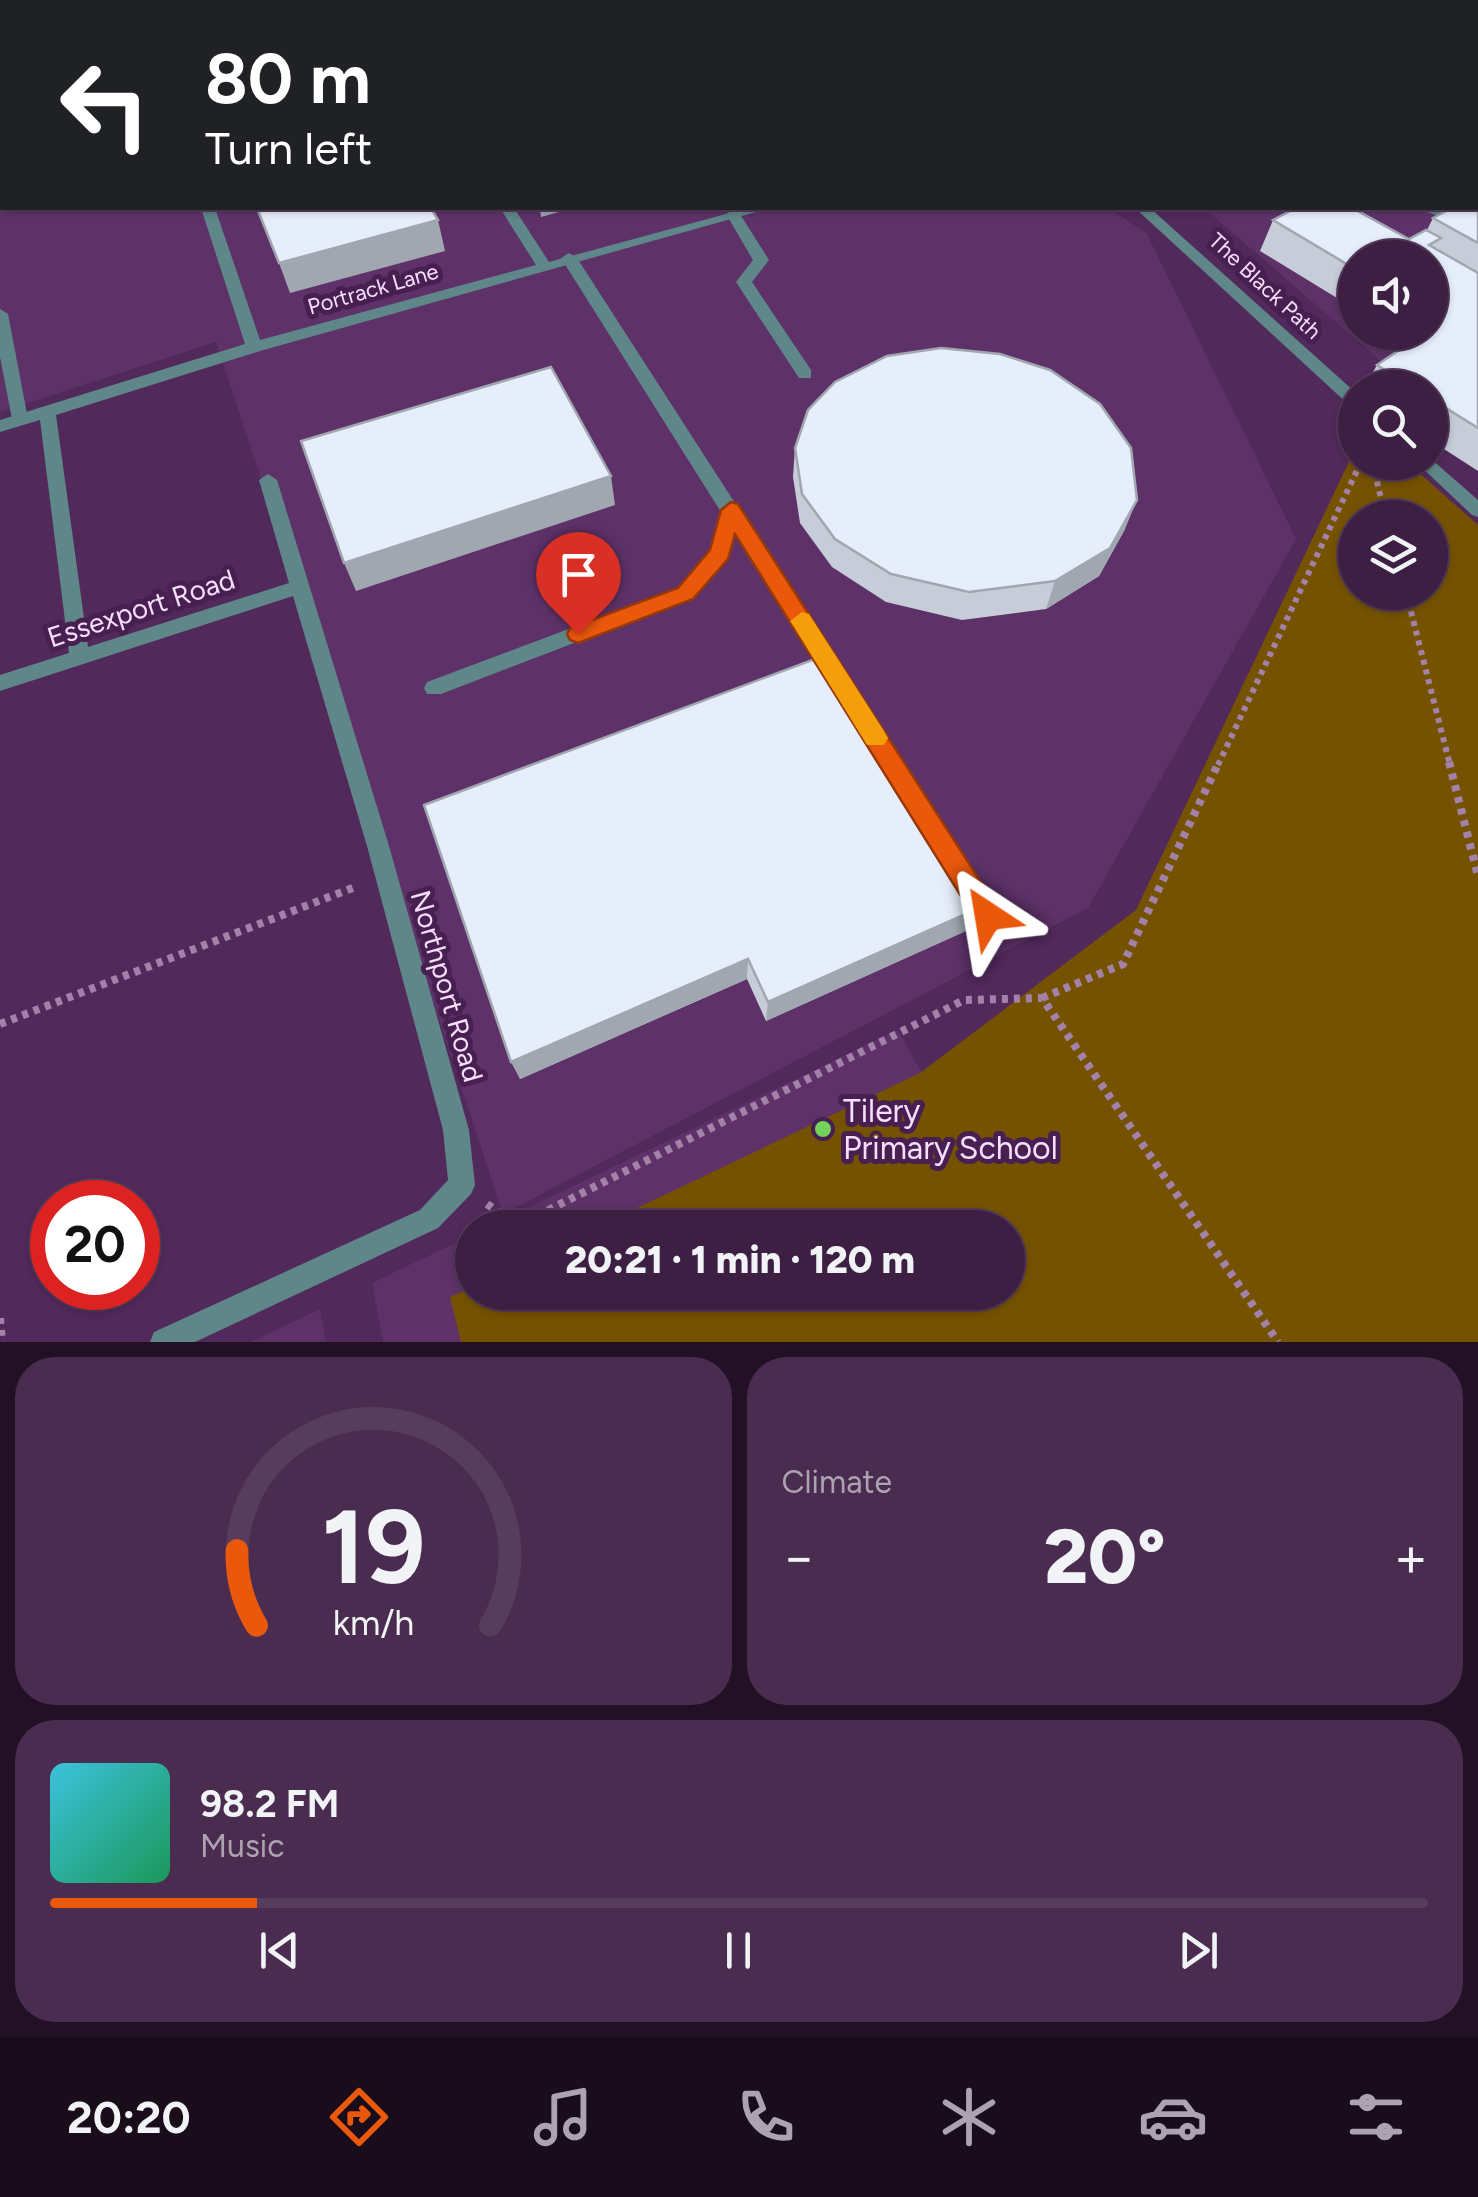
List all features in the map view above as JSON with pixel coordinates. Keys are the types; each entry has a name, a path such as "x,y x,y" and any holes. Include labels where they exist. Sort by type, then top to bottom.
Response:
{"street":[{"path":"209,210 254,346"},
{"path":"508,210 543,264"},
{"name":"Portrack Lane","path":"0,426 254,346 543,264 753,210"},
{"name":"The Black Path","path":"1144,210 1338,386"},
{"path":"1429,210 1478,225"},
{"path":"733,214 761,260 744,282 805,374"},
{"path":"569,258 988,916"},
{"path":"0,314 20,419"},
{"path":"47,410 79,656"},
{"name":"Northport Road","path":"268,480 456,1130 462,1185"},
{"path":"1444,480 1478,510"},
{"path":"434,688 686,594 720,553 731,510"},
{"name":"Essexport Road","path":"0,683 299,587"},
{"path":"164,1342 429,1220 462,1185"}],"path":[{"path":"462,1185 518,1226 964,1000 1042,998 1124,964 1353,480"},
{"path":"1411,610 1478,876"},
{"path":"0,1024 385,876"},
{"path":"1042,998 1278,1342"},
{"path":"0,1318 2,1342"}],"shaded area":[{"path":"0,210 1112,210 1147,234 1296,539 1088,908 511,1210 502,1210 216,342 0,412"},
{"path":"1206,210 1478,210 1478,446 1448,410 1448,370 1391,370 1368,350 1448,350 1448,240 1338,240 1338,324"},
{"path":"1340,480 1427,480 1478,525 1478,1342 461,1342 450,1297 455,1295 455,1310 1025,1310 1025,1210 633,1210 920,1073 1136,910"},
{"name":"Tilery Primary School","path":"898,1030 998,1210 523,1210"},
{"name":"Tilery Primary School","path":"455,1243 455,1310 1025,1310 1025,1258 1072,1342 383,1342 372,1283"},
{"path":"320,1309 326,1342 251,1342"}],"building":[{"path":"258,210 432,210 438,220 279,263"},
{"path":"1292,210 1356,210 1409,239 1426,230 1441,238 1438,240 1338,240 1338,259 1273,220"},
{"path":"1448,210 1478,210 1478,243 1433,218"},
{"path":"1448,256 1478,273 1478,428 1448,409 1448,370 1385,370 1377,365 1399,350 1448,350"},
{"path":"941,348 1000,354 1050,370 1100,404 1131,448 1137,500 1110,548 1055,581 969,592 891,574 835,539 802,494 795,448 808,410 835,382 887,356"},
{"path":"551,367 611,476 344,563 301,441"},
{"path":"823,656 977,909 768,1002 748,959 511,1062 424,805"}],"slow traffic":[{"path":"802,621 876,738"}],"place":[{"name":"Tilery Primary School","path":"823,1129"}],"route":[{"path":"578,634 686,594 720,553 731,510 988,916"}]}
